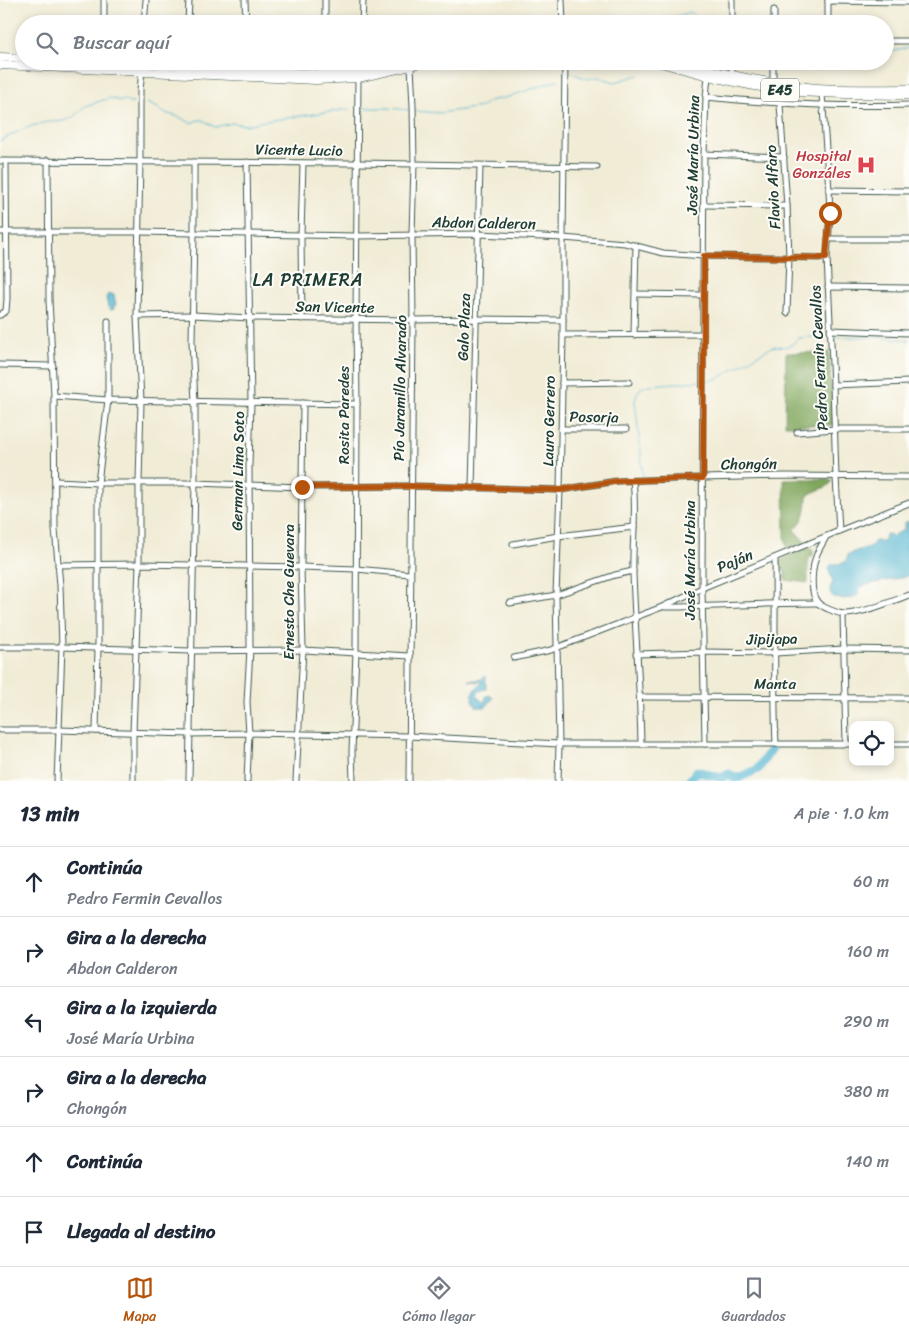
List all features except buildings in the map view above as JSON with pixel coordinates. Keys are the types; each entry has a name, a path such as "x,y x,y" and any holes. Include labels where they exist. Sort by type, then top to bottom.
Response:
{"highway":[{"path":"0,57 15,58"},
{"path":"0,64 15,64"},
{"path":"192,70 316,80 388,70"},
{"path":"291,70 360,75 373,70"},
{"name":"E45","path":"686,70 747,85 779,90 822,94 909,95"},
{"name":"E45","path":"710,70 773,83 818,88 909,89"}],"street":[{"path":"104,0 104,15"},
{"path":"145,15 146,0"},
{"path":"188,15 189,0"},
{"path":"245,0 246,15"},
{"path":"325,0 325,15"},
{"path":"362,15 363,0"},
{"path":"562,0 563,15"},
{"path":"732,0 732,15"},
{"path":"828,15 828,0 909,2"},
{"path":"774,10 774,15"},
{"path":"894,41 909,41"},
{"path":"133,781 132,733 139,564 141,401 137,316 140,90 142,70"},
{"name":"Rosita Paredes","path":"353,781 352,752 356,652 356,319 360,70"},
{"name":"Pío Jaramillo Alvarado","path":"409,781 414,164 410,70"},
{"name":"Lauro Gerrero","path":"558,781 556,594 563,335 566,70"},
{"path":"732,70 732,76"},
{"path":"773,70 773,83"},
{"name":"José María Urbina","path":"705,744 702,588 703,295 704,154 708,76"},
{"name":"Flavio Alfaro","path":"779,90 789,257 787,313"},
{"name":"Pedro Fermin Cevallos","path":"822,94 829,190 826,258 839,531"},
{"path":"706,97 780,104 909,105"},
{"path":"704,154 784,157"},
{"path":"48,160 49,300 54,396 56,529 62,647 57,781"},
{"path":"0,315 6,311 7,232 3,161"},
{"name":"Vicente Lucio","path":"3,161 358,163 598,168"},
{"path":"189,780 195,483 193,361 194,162"},
{"name":"German Lima Soto","path":"246,162 252,402 249,567 250,650 247,702 249,733 248,781"},
{"path":"302,319 301,235 304,163"},
{"name":"Galo Plaza","path":"472,488 480,166"},
{"path":"829,190 909,191"},
{"path":"704,205 787,206"},
{"name":"Abdon Calderon","path":"0,232 139,232 357,236 479,234 625,243 663,253 704,256 826,258"},
{"path":"828,239 909,239"},
{"path":"634,335 636,245"},
{"path":"828,287 909,288"},
{"path":"636,294 703,295"},
{"name":"San Vicente","path":"137,316 193,315 302,319 563,320"},
{"path":"96,731 99,564 98,483 108,400 108,321"},
{"path":"830,330 909,333"},
{"path":"563,335 703,334"},
{"path":"0,365 52,366"},
{"path":"562,383 629,382"},
{"path":"833,385 909,382"},
{"path":"54,396 141,401 357,404"},
{"name":"Ernesto Che Guevara","path":"296,781 303,650 301,567 303,403"},
{"name":"Posorja","path":"561,429 626,429"},
{"path":"798,432 835,429 909,429"},
{"name":"Chongón","path":"56,481 250,484 302,487 411,486 560,490 618,481 784,476 909,477"},
{"path":"633,482 635,507 633,571 641,744"},
{"name":"Paján","path":"514,658 551,650 662,607 702,588 909,503"},
{"path":"512,544 558,536 634,528"},
{"path":"818,602 814,592 813,570 817,554 826,537"},
{"path":"775,558 774,697 776,744"},
{"path":"58,565 139,564 301,567 356,569 410,574"},
{"path":"510,603 556,594 633,571"},
{"path":"662,607 818,602 842,614 862,611 909,595"},
{"path":"0,730 409,736 559,744 846,744 842,614"},
{"path":"0,647 192,651 303,650 410,656"},
{"name":"Jipijapa","path":"636,654 704,652 775,653 844,649 909,650"},
{"name":"Manta","path":"640,697 909,698"},
{"path":"894,744 909,744"}],"green space":[{"path":"829,352 833,425 785,425 786,353"},
{"path":"784,479 831,479 829,485 807,496 805,515 801,523 794,530 806,543 787,548 785,538"},
{"path":"810,547 813,551 813,556 808,559 808,583 785,580 785,571 779,568 780,561 801,549"}],"water":[{"path":"108,294 114,295 116,305 111,310 108,307 106,298"},
{"path":"909,521 909,576 861,586 858,595 851,598 841,599 833,596 830,589 833,581 829,571 831,565 845,562 848,554 871,546 875,541 883,541 886,534 893,536 904,530 904,523"},
{"path":"486,676 486,689 479,691 477,696 483,702 486,696 490,695 493,698 486,707 477,707 472,696 483,682 468,680 480,679"}],"waterway":[{"path":"681,15 690,12 694,15"},
{"path":"894,51 909,48"},
{"path":"572,73 588,79 598,77 615,82 639,75"},
{"path":"414,111 440,113 481,107 489,101 508,97 558,80"},
{"path":"0,141 32,126 72,118 85,106 110,98 133,103"},
{"path":"147,103 162,112 191,123 203,120 215,127 232,123 247,125 349,109"},
{"path":"364,108 410,110"},
{"path":"706,381 717,379 771,347 787,347 799,338 824,336"},
{"path":"834,337 878,337 909,340"},
{"path":"643,477 635,401 637,393 641,388 649,385 700,381"},
{"path":"689,781 697,771 721,778 729,774 736,779 758,769 772,748"}],"place":[{"name":"Hospital Gonzáles","path":"866,165"}],"district":[{"name":"LA PRIMERA","path":"308,280"}],"route":[{"path":"302,487 411,486 560,490 618,481 633,482 703,478 704,256 826,258 830,213"}]}
